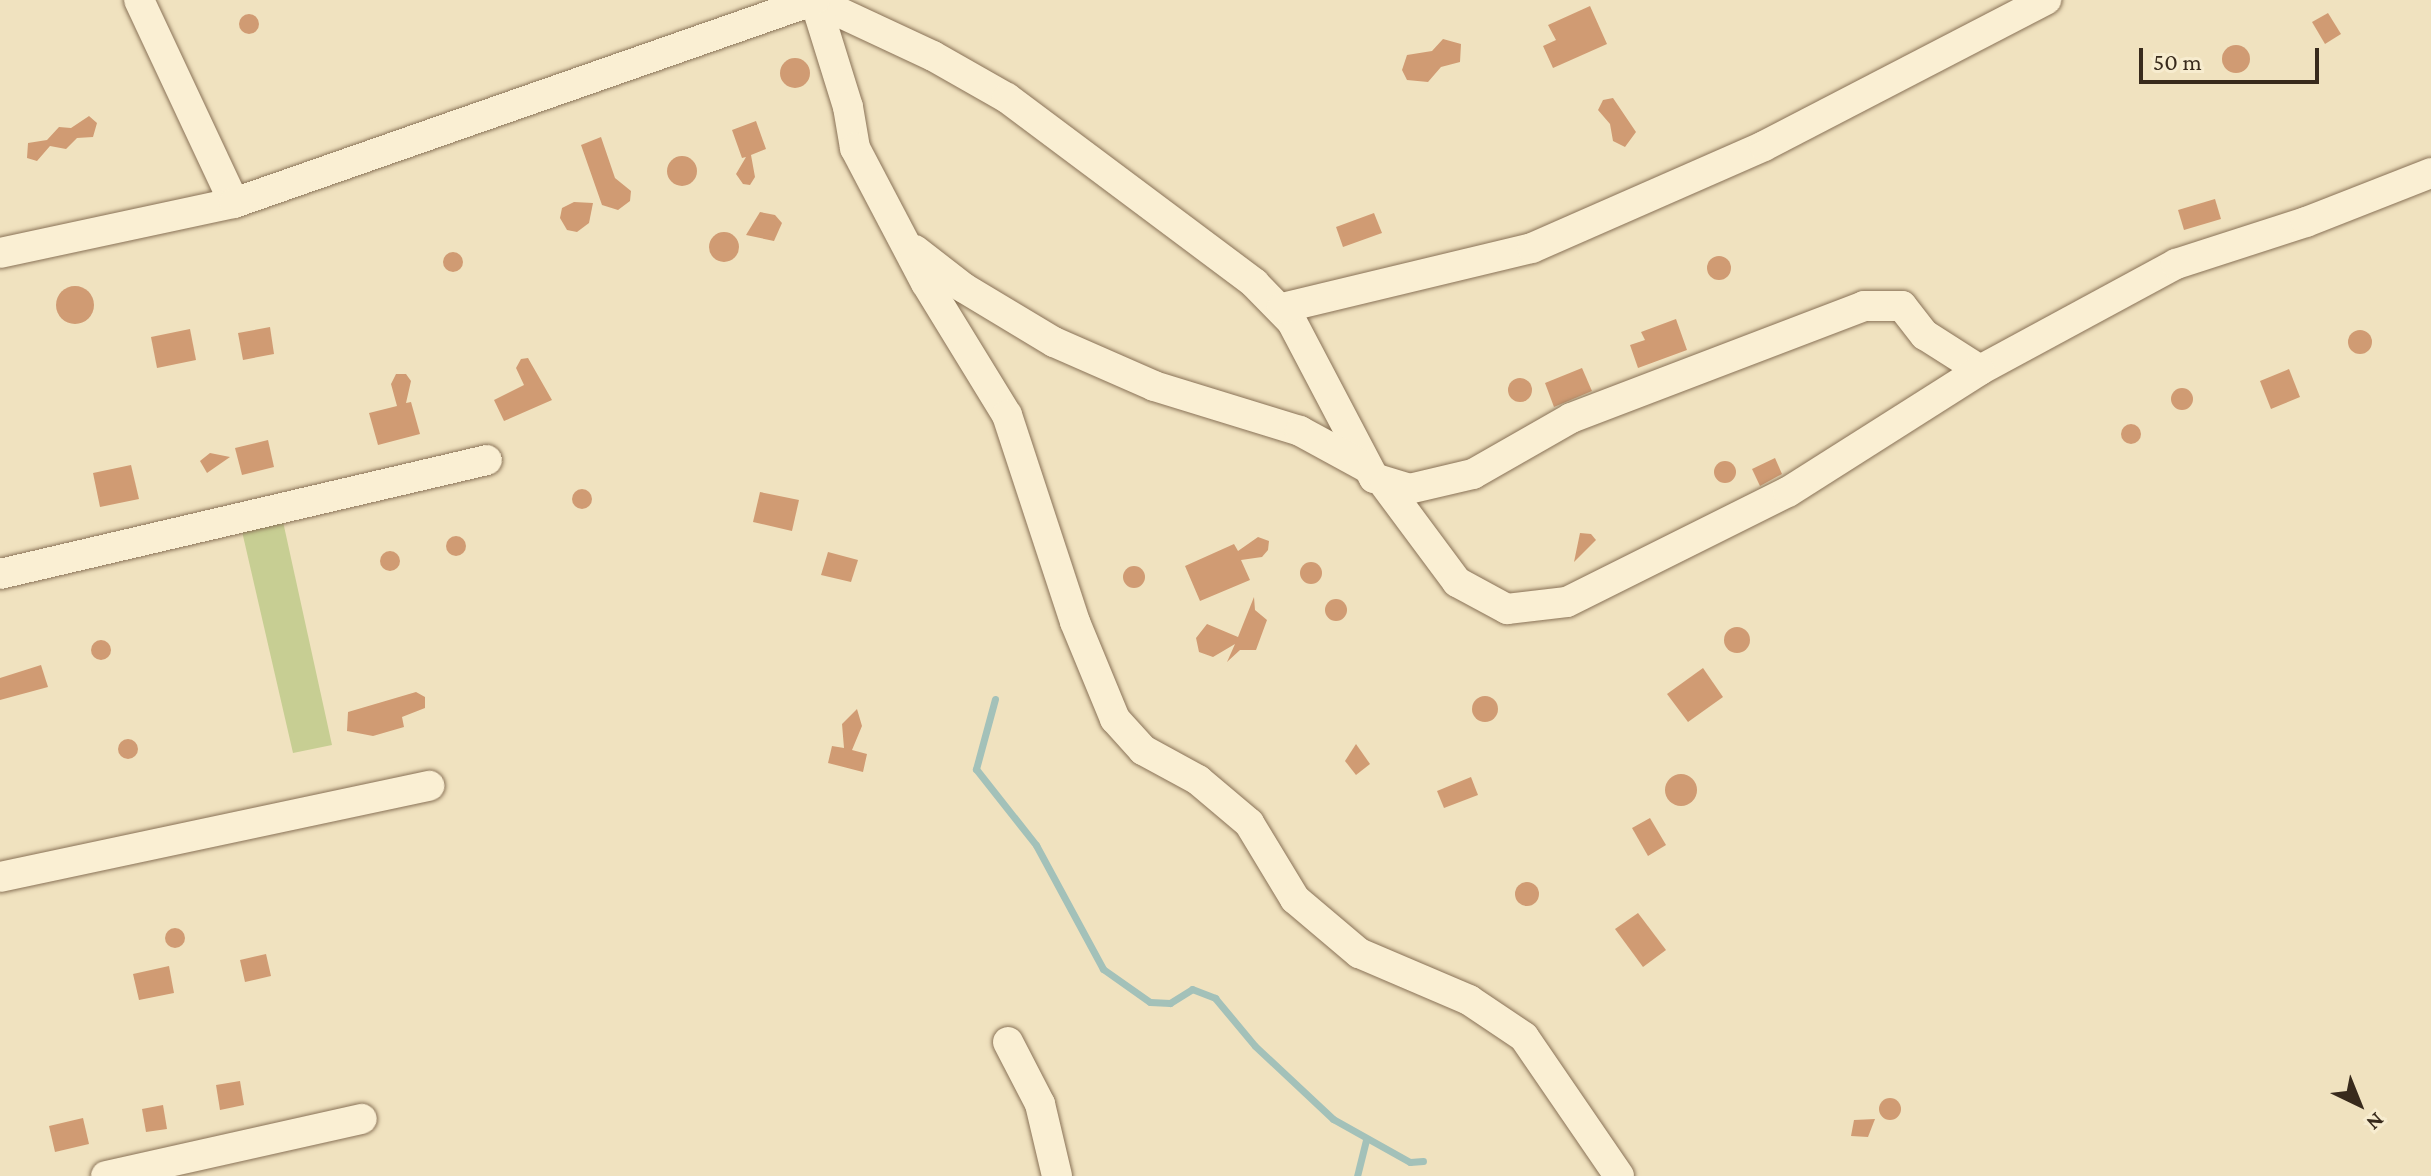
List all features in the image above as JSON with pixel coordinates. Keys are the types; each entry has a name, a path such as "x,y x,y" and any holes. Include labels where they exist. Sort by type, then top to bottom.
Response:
{"street":[{"path":"139,0 234,203"},
{"path":"815,0 848,107 855,148 906,243 1007,415 1075,622 1115,719 1143,750 1198,780 1249,823 1295,899 1359,953 1469,1000 1524,1037 1619,1176"},
{"path":"0,253 234,203 815,0 933,56 1007,98 1282,308 1376,476 1457,582 1507,609 1567,602 1788,492 1980,370 2176,264 2306,222 2431,173"},
{"path":"1282,308 1532,248 1764,146 2046,0"},
{"path":"906,243 964,288 1054,342 1154,386 1300,431 1376,476 1425,489 1473,474 1571,418 1864,306 1902,306 1925,335 1980,370"},
{"path":"0,574 487,460"},
{"path":"0,877 429,786"},
{"path":"1008,1042 1040,1104 1057,1176"},
{"path":"106,1176 362,1119"}],"green space":[{"path":"282,517 332,745 293,753 241,527"}],"building":[{"path":"1590,6 1607,44 1553,68 1543,46 1556,40 1548,25"},
{"path":"2328,13 2341,34 2325,44 2312,22"},
{"path":"249,14 256,17 259,24 256,31 249,34 242,31 239,24 242,17"},
{"path":"1443,39 1461,44 1460,62 1441,67 1428,82 1407,80 1402,70 1407,55 1432,51"},
{"path":"2236,45 2246,49 2250,59 2246,69 2236,73 2226,69 2222,59 2226,49"},
{"path":"795,58 806,62 810,73 806,84 795,88 784,84 780,73 784,62"},
{"path":"1613,98 1636,132 1625,147 1613,141 1610,124 1598,110 1603,100"},
{"path":"89,116 97,123 93,137 77,138 66,149 50,146 37,161 27,158 28,143 47,140 59,127 71,128"},
{"path":"756,121 766,149 751,155 755,177 750,185 743,184 736,174 746,157 742,158 732,130"},
{"path":"601,137 615,178 631,191 630,201 618,210 602,205 581,145"},
{"path":"682,156 693,160 697,171 693,182 682,186 671,182 667,171 671,160"},
{"path":"2215,199 2221,219 2184,230 2178,210"},
{"path":"574,202 593,203 589,223 577,232 567,230 560,218 562,208"},
{"path":"760,212 775,215 782,223 774,241 746,235"},
{"path":"1374,213 1382,233 1343,247 1336,227"},
{"path":"724,232 735,236 739,247 735,258 724,262 713,258 709,247 713,236"},
{"path":"453,252 460,255 463,262 460,269 453,272 446,269 443,262 446,255"},
{"path":"1719,256 1727,260 1731,268 1727,276 1719,280 1711,276 1707,268 1711,260"},
{"path":"75,286 88,292 94,305 88,318 75,324 62,318 56,305 62,292"},
{"path":"1676,319 1687,350 1638,368 1630,345 1645,340 1641,332"},
{"path":"270,327 274,354 243,360 238,333"},
{"path":"190,329 196,360 157,368 151,337"},
{"path":"2360,330 2368,334 2372,342 2368,350 2360,354 2352,350 2348,342 2352,334"},
{"path":"528,358 552,400 504,421 494,400 524,385 516,368 521,359"},
{"path":"1582,368 1592,391 1554,407 1545,383"},
{"path":"2289,369 2300,397 2271,409 2260,381"},
{"path":"396,374 406,374 411,381 406,403 411,402 420,434 378,445 369,413 397,406 391,384"},
{"path":"1520,378 1531,385 1532,390 1525,401 1520,402 1509,395 1508,390 1515,379"},
{"path":"2182,388 2190,391 2193,399 2190,407 2182,410 2174,407 2171,399 2174,391"},
{"path":"2131,424 2138,427 2141,434 2138,441 2131,444 2124,441 2121,434 2124,427"},
{"path":"268,440 274,467 242,475 235,448"},
{"path":"210,453 230,457 207,473 200,461"},
{"path":"1775,458 1782,474 1760,486 1752,469"},
{"path":"1725,461 1733,464 1736,472 1733,480 1725,483 1717,480 1714,472 1717,464"},
{"path":"131,465 139,499 100,507 93,473"},
{"path":"582,489 589,492 592,499 589,506 582,509 575,506 572,499 575,492"},
{"path":"760,492 799,500 792,531 753,522"},
{"path":"1580,533 1591,534 1596,540 1574,562"},
{"path":"456,536 463,539 466,546 463,553 456,556 449,553 446,546 449,539"},
{"path":"1258,537 1269,541 1268,550 1262,557 1241,560 1250,580 1200,601 1185,566 1234,544 1238,551"},
{"path":"390,551 397,554 400,561 397,568 390,571 383,568 380,561 383,554"},
{"path":"828,552 858,560 851,582 821,575"},
{"path":"1311,562 1319,565 1322,573 1319,581 1311,584 1303,581 1300,573 1303,565"},
{"path":"1134,566 1142,569 1145,577 1142,585 1134,588 1126,585 1123,577 1126,569"},
{"path":"1254,597 1255,610 1267,620 1256,650 1240,650 1227,662 1235,644 1213,657 1199,652 1196,638 1207,624 1238,637"},
{"path":"1336,599 1344,602 1347,610 1344,618 1336,621 1328,618 1325,610 1328,602"},
{"path":"1737,627 1746,631 1750,640 1746,649 1737,653 1728,649 1724,640 1728,631"},
{"path":"101,640 108,643 111,650 108,657 101,660 94,657 91,650 94,643"},
{"path":"41,665 48,687 0,700 0,678"},
{"path":"1703,668 1723,697 1688,722 1667,694"},
{"path":"416,692 425,697 425,708 402,717 404,727 373,736 347,731 348,712"},
{"path":"1485,696 1495,699 1498,709 1495,719 1485,722 1475,719 1472,709 1475,699"},
{"path":"857,709 862,726 852,750 867,754 863,772 828,763 832,746 844,748 842,724"},
{"path":"128,739 135,742 138,749 135,756 128,759 121,756 118,749 121,742"},
{"path":"1356,744 1370,764 1356,775 1345,761"},
{"path":"1681,774 1692,779 1697,790 1692,801 1681,806 1670,801 1665,790 1670,779"},
{"path":"1471,777 1478,795 1444,808 1437,791"},
{"path":"1650,818 1666,845 1648,856 1632,828"},
{"path":"1527,882 1536,885 1539,894 1536,903 1527,906 1518,903 1515,894 1518,885"},
{"path":"1638,913 1666,950 1643,967 1615,929"},
{"path":"175,928 182,931 185,938 182,945 175,948 168,945 165,938 168,931"},
{"path":"266,954 271,976 245,982 240,960"},
{"path":"169,966 174,993 139,1000 133,974"},
{"path":"240,1081 244,1105 220,1110 216,1085"},
{"path":"1890,1098 1898,1101 1901,1109 1898,1117 1890,1120 1882,1117 1879,1109 1882,1101"},
{"path":"163,1105 167,1129 146,1132 142,1109"},
{"path":"83,1118 89,1144 55,1152 49,1126"},
{"path":"1875,1119 1868,1137 1851,1136 1854,1120"}],"waterway":[{"path":"995,699 976,769 1036,845 1103,969 1150,1002 1170,1003 1192,989 1215,998 1255,1046 1333,1119 1410,1162 1423,1161"},
{"path":"1357,1176 1366,1140"}]}
